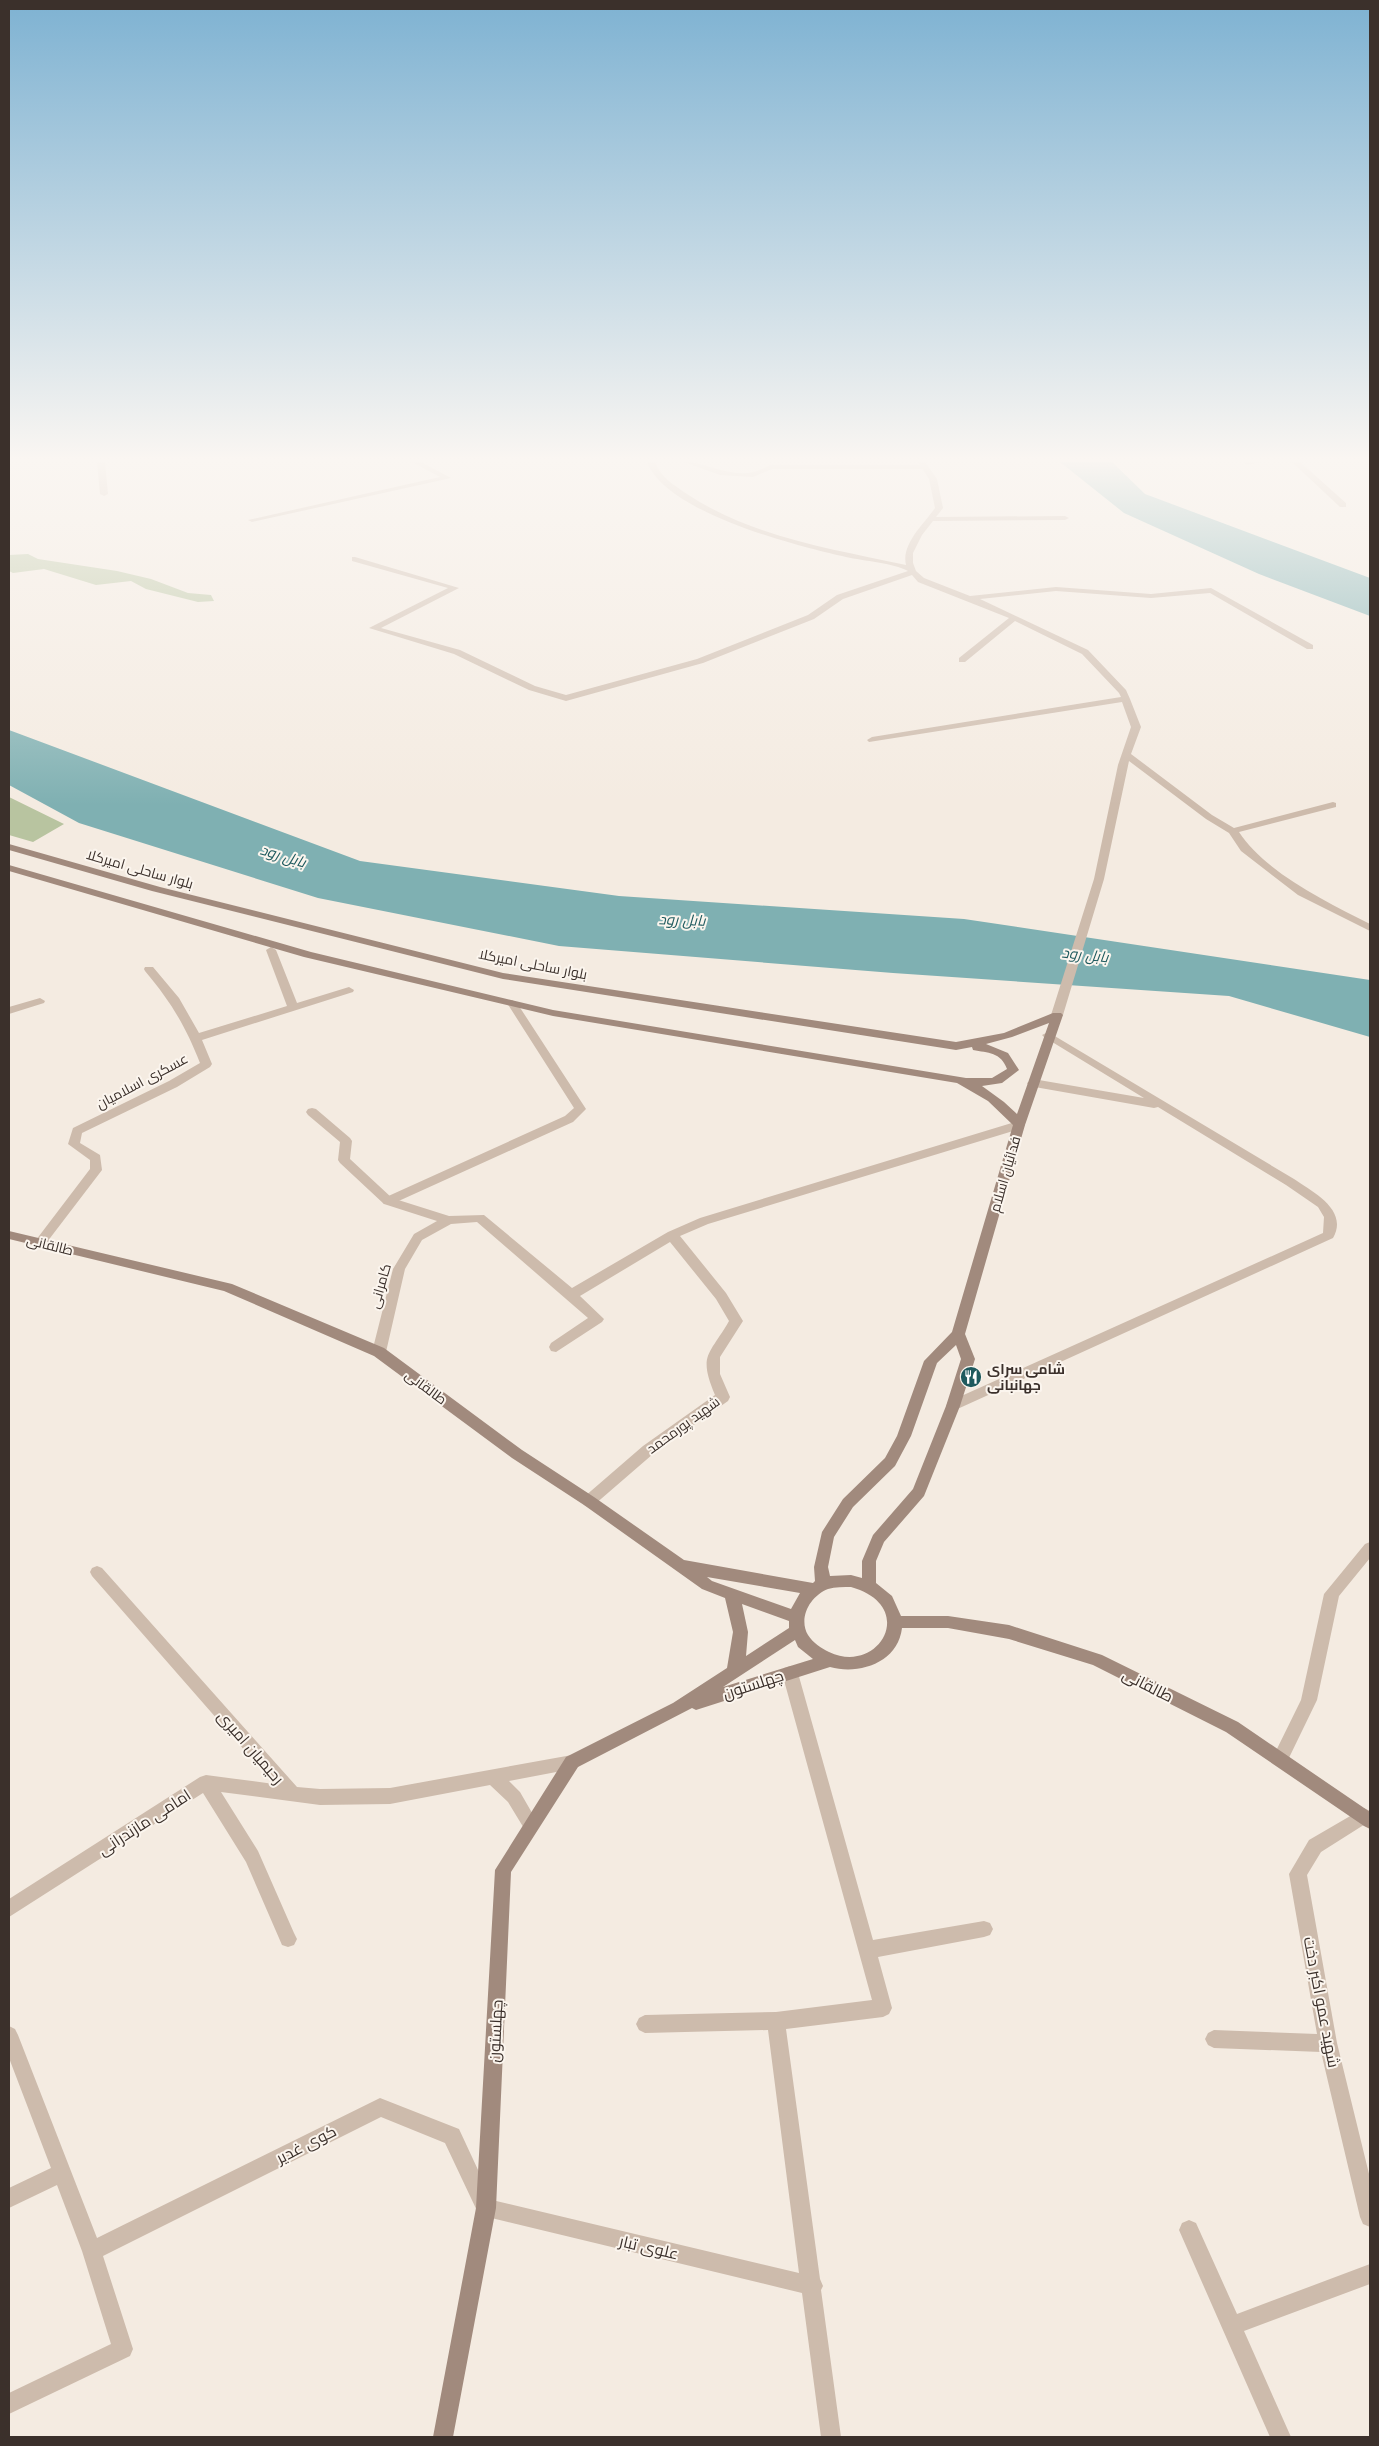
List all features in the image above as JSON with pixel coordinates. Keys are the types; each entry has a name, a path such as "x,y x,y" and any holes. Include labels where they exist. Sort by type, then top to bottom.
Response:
{"main road":[{"name":"بلوار ساحلی امیرکلا","path":"9,847 165,892 503,976 956,1046 983,1043 1002,1038 1056,1015"},
{"path":"9,868 308,955 553,1013 982,1083 999,1081 1013,1070 1011,1060 999,1050 956,1046"},
{"name":"فدائیان اسلام","path":"818,1587 827,1536 848,1503 890,1462 904,1436 932,1361 958,1334 1019,1125 1056,1015"},
{"path":"960,1080 994,1098 1009,1111 1019,1125"},
{"name":"طالقانی","path":"9,1235 227,1287 379,1352 517,1454 589,1501 676,1565 818,1587"},
{"path":"869,1587 869,1561 878,1540 919,1492 954,1406 968,1359 958,1334"},
{"path":"676,1565 706,1585 798,1623"},
{"path":"851,1581 869,1587 889,1602 897,1622 892,1643 876,1658 853,1665 828,1661 808,1648 798,1623 802,1602 818,1587 828,1582 851,1581"},
{"path":"731,1594 742,1628 741,1647 734,1672"},
{"name":"طالقانی","path":"897,1622 948,1622 1009,1632 1097,1660 1232,1727 1367,1819"},
{"name":"چهلستون","path":"444,2437 486,2208 503,1870 572,1762 679,1708 734,1672 798,1623"},
{"name":"چهلستون","path":"679,1708 828,1661"}],"street":[{"path":"413,576 455,588 373,628 457,652 532,688 566,698 700,661 811,617 840,597 894,576"},
{"path":"917,576 921,580 1014,618 1085,652 1123,692 1136,727 1127,755 1098,880 1056,1015"},
{"path":"968,598 1056,589 1151,596 1210,590 1310,647"},
{"path":"962,660 1014,618"},
{"path":"872,740 1126,699"},
{"path":"1127,755 1209,817 1233,831 1244,849 1302,893 1370,928"},
{"path":"1233,831 1334,805"},
{"path":"271,950 293,1008"},
{"path":"149,969 175,1000 196,1038"},
{"name":"عسکری اسلامیان","path":"40,1243 96,1170 96,1158 74,1144 77,1131 173,1084 206,1064 196,1038 349,990"},
{"path":"9,1011 40,1001"},
{"path":"388,1201 569,1119 580,1109 512,1002"},
{"path":"954,1406 1329,1235 1330,1217 1322,1204 1290,1182 1048,1035"},
{"path":"1033,1083 1161,1105"},
{"path":"312,1112 346,1142 344,1160 388,1201 449,1220 480,1218 597,1319 556,1347"},
{"path":"571,1295 672,1235 704,1221 1019,1125"},
{"name":"کامرانی","path":"379,1352 399,1269 418,1237 449,1220"},
{"name":"شهید پورمحمد","path":"589,1501 648,1450 723,1397 713,1374 712,1356 723,1343 736,1321 721,1296 672,1235"},
{"path":"1280,1759 1310,1700 1332,1594 1370,1548"},
{"name":"رحیمیان امیری","path":"97,1572 293,1794 320,1797 390,1796 572,1762"},
{"path":"645,2024 776,2021 883,2008 790,1673"},
{"path":"492,1776 514,1797 532,1825"},
{"path":"206,1782 252,1857 288,1939"},
{"name":"امامی مازندرانی","path":"9,1909 206,1782 293,1794"},
{"name":"شهید عمو اکبر دخت","path":"1367,1819 1315,1846 1298,1874 1328,2043 1370,2217"},
{"path":"868,1950 984,1929"},
{"path":"776,2021 813,2286 831,2437"},
{"path":"9,2035 92,2251 123,2349 9,2404"},
{"path":"1214,2039 1328,2043"},
{"name":"کوی غدیر","path":"92,2251 380,2107 452,2136 486,2208"},
{"path":"9,2198 62,2173"},
{"name":"علوی تبار","path":"486,2208 813,2286"},
{"path":"1189,2230 1281,2437"},
{"path":"1232,2326 1370,2274"}],"green space":[{"path":"67,576 139,576 188,593 211,595 214,601 198,602 146,589 131,581 96,585"},
{"path":"9,797 64,824 33,842 9,835"}],"water":[{"path":"1265,576 1365,576 1370,578 1370,616"},
{"name":"بابل رود","path":"9,730 360,861 619,896 964,919 1370,980 1370,1037 1229,996 893,973 559,946 318,898 79,823 9,785"}],"place":[{"name":"شامی سرای جهانبانی","path":"971,1377"}]}
